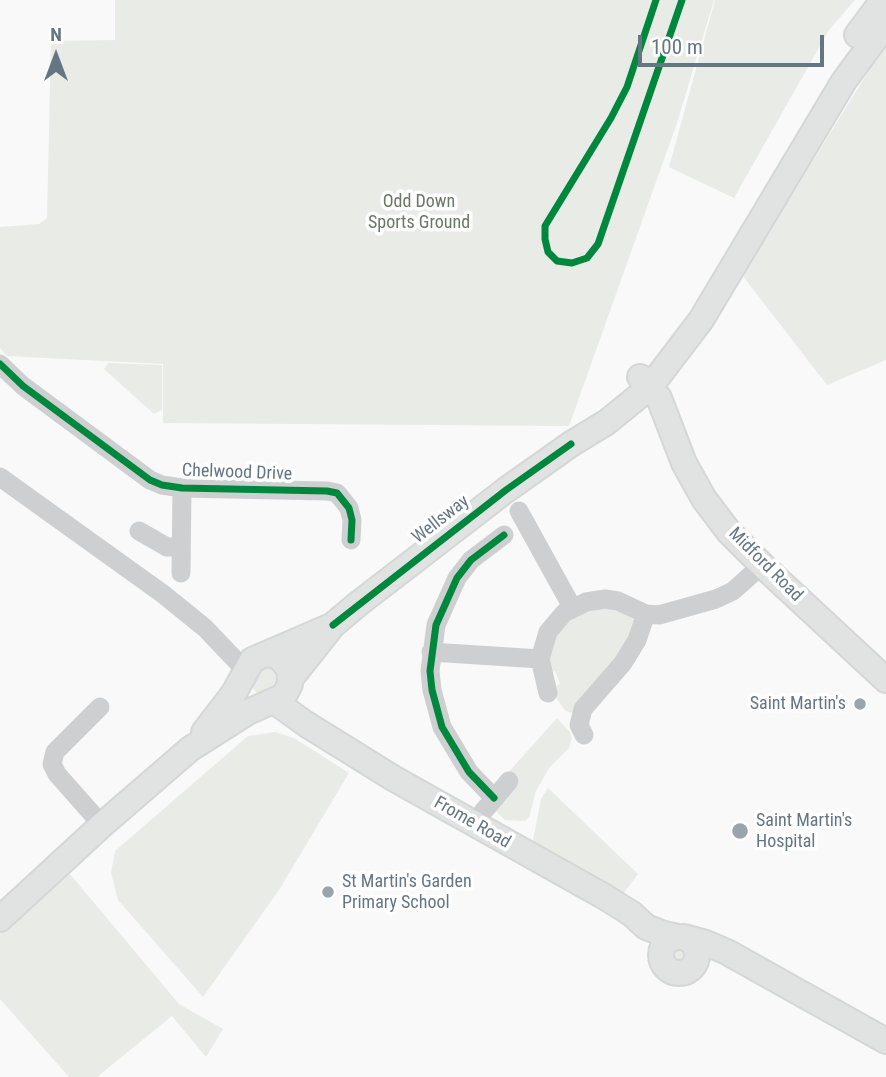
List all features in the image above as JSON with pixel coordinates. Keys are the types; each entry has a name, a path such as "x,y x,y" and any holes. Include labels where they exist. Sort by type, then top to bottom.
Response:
{"main road":[{"name":"Wellsway","path":"645,382 849,46 883,0"},
{"name":"Wellsway","path":"190,749 213,722 254,664 333,625 506,490 571,444 645,382 701,320 845,81 886,24"},
{"path":"670,431 676,377 701,320"},
{"name":"Midford Road","path":"645,382 659,398 684,463 704,499 729,532 886,680"},
{"name":"Wellsway","path":"0,918 190,749 248,712 284,696 291,680 333,625"},
{"path":"271,701 252,697 247,690 254,664 279,657 286,663 291,680"},
{"name":"Frome Road","path":"291,680 307,707 333,739"},
{"name":"Frome Road","path":"271,701 393,778 614,903 646,927 664,934 706,943 727,952 886,1041"},
{"name":"Frome Road","path":"614,903 661,956 662,962 670,971 681,973 692,968 727,965 766,976"},
{"path":"661,956 667,941 681,937 693,943 697,954 692,968"}],"street":[{"name":"Chelwood Drive","path":"0,363 23,386 144,476 162,485 182,488 327,491 337,494 349,508 352,520 351,540"},
{"path":"0,477 163,594 254,664"},
{"name":"Chelwood Drive","path":"181,573 182,488"},
{"path":"519,511 572,607"},
{"path":"139,531 167,547 181,547"},
{"path":"504,535 471,560 457,578 436,625 431,652 432,690 442,727 488,805 509,781"},
{"path":"548,692 540,659 554,622 572,607 605,599 618,601 646,614 659,615 716,599 733,591 762,565"},
{"path":"584,735 579,725 583,709 623,663 646,614"},
{"path":"431,652 540,659"},
{"path":"100,707 55,752 52,764 57,774 102,825"}],"green space":[{"name":"Odd Down Sports Ground","path":"115,0 714,0 677,123 569,426 163,423 163,364 7,356 0,348 0,227 39,224 47,218 51,41 115,40"},
{"path":"715,0 855,0 829,30 734,198 669,167"},
{"path":"886,43 886,360 827,385 742,275"},
{"path":"108,363 162,365 162,410 154,414 104,369"},
{"path":"600,604 636,616 623,656 572,713 566,711 558,701 552,689 560,684 555,671 546,673 545,661 560,623"},
{"path":"272,662 283,683 263,696 250,685 250,674"},
{"path":"557,718 570,732 572,738 569,748 549,768 536,791 529,817 525,821 505,820 494,809 506,775"},
{"path":"275,732 294,738 349,773 279,890 203,997 118,900 111,873 115,851 248,736"},
{"path":"548,788 638,874 623,894 544,851 533,840 541,799"},
{"path":"69,873 179,1004 223,1029 206,1057 172,1016 97,1077 69,1077 0,999 0,934"},
{"path":"679,946 686,949 689,956 686,963 679,966 672,963 669,956 672,949"}],"cycle path":[{"path":"656,0 627,87 545,226 548,252 557,261 572,263 587,258 598,244 682,0"},
{"path":"0,364 23,386 150,480 182,488 337,493 349,508 352,520 351,540"},
{"path":"333,625 506,490 571,444"},
{"path":"494,798 469,772 442,727 430,671 436,625 457,578 471,560 504,535"}],"place":[{"name":"Saint Martin's","path":"860,704"},
{"name":"Saint Martin's Hospital","path":"740,831"},
{"name":"St Martin's Garden Primary School","path":"328,892"}]}
